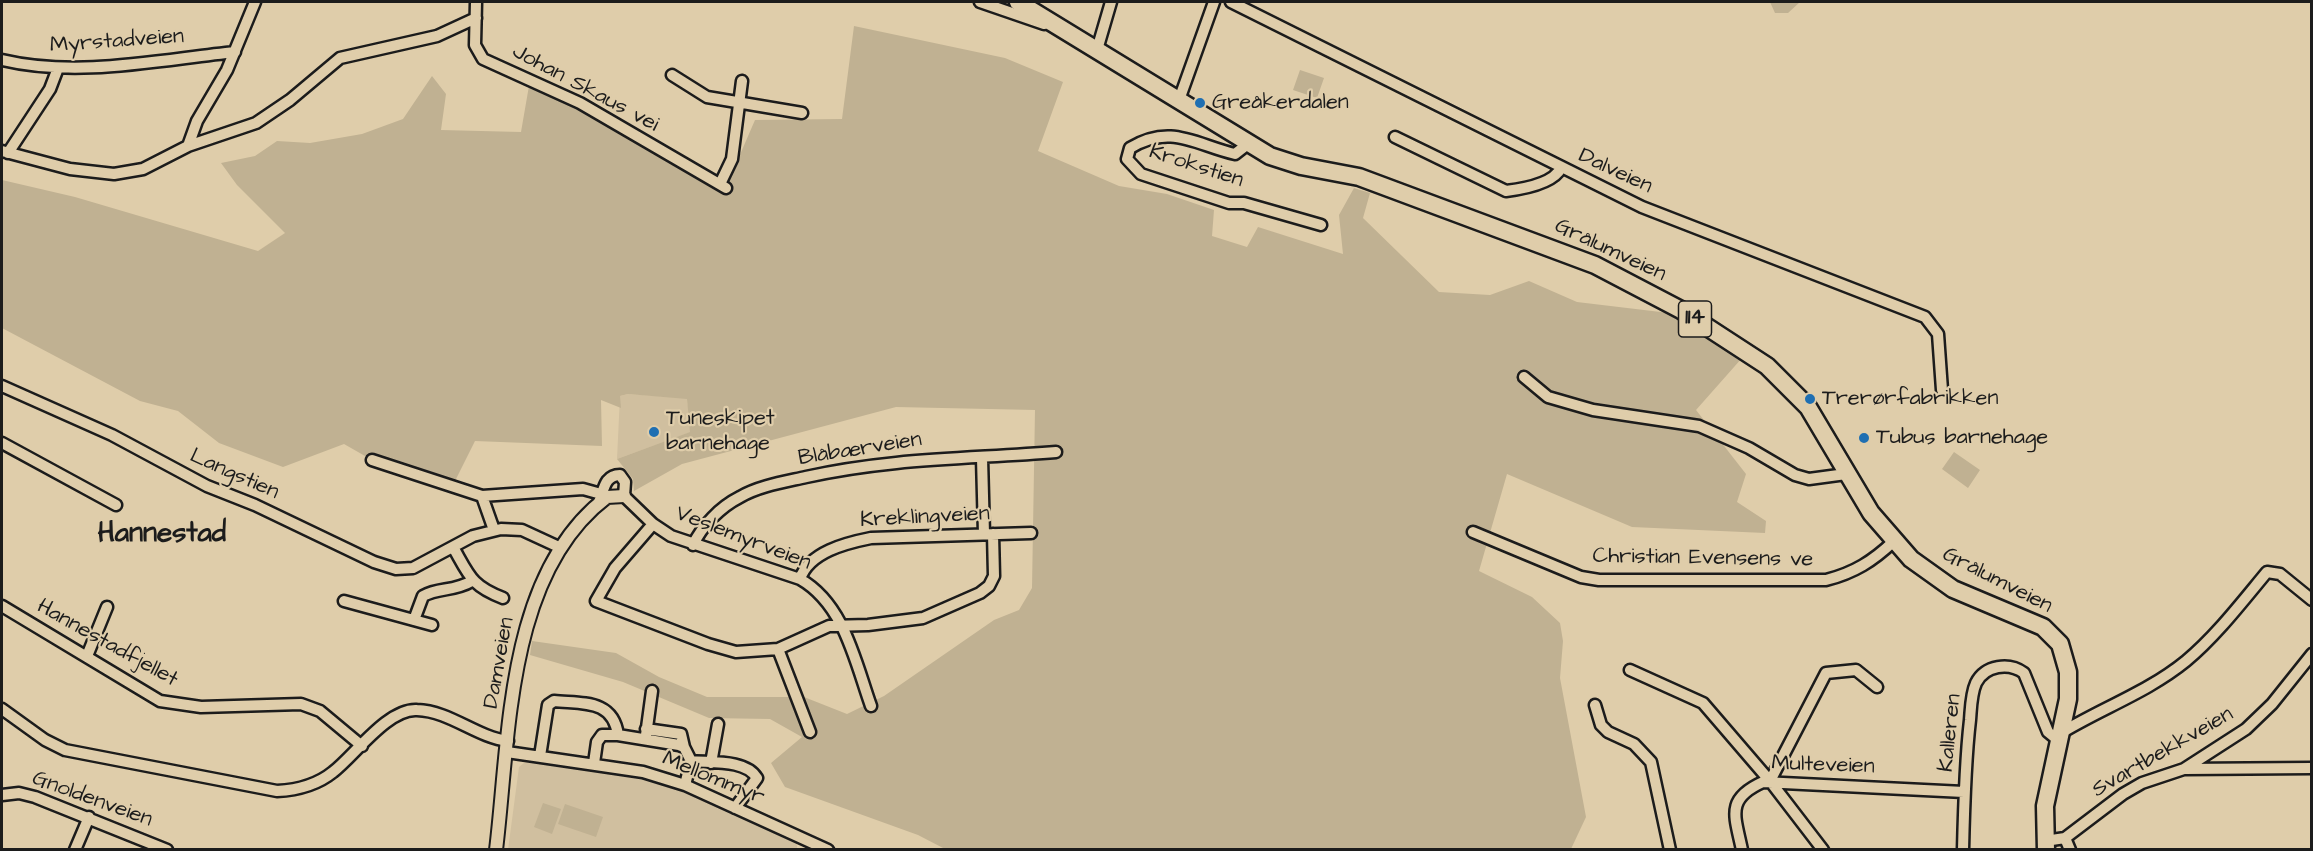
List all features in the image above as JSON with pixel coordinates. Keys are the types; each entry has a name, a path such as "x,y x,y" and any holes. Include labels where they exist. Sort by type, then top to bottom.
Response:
{"main road":[{"name":"Grålumveien","path":"1018,2 1248,143 1285,161 1359,177 1569,255 1635,284 1746,350 1767,366 1808,407 1871,513 1894,541 1920,566 1943,583 2035,622 2055,638 2064,653 2068,672 2068,699 2046,799 2046,845"}],"street":[{"path":"188,147 190,136 235,52 255,2"},
{"name":"Johan Skaus vei","path":"476,2 476,51 483,58 580,104 723,186 732,159 742,81"},
{"path":"980,2 1042,23 1053,24"},
{"path":"1099,43 1111,2"},
{"path":"1179,100 1214,2"},
{"name":"Dalveien","path":"1231,2 1642,207 1925,317 1938,334 1942,390"},
{"path":"58,68 50,89 5,152 70,169 114,174 143,169 188,147 262,119 340,58 437,36 476,18"},
{"name":"Myrstadveien","path":"2,60 58,68 93,68 235,52"},
{"path":"672,75 707,97 802,113"},
{"name":"Krokstien","path":"1248,143 1235,154 1199,141 1160,137 1130,148 1127,159 1141,174 1229,203 1244,203 1321,225"},
{"path":"1395,137 1503,191 1545,180 1558,173 1561,168"},
{"path":"1524,377 1548,397 1593,410 1699,426 1749,448 1795,475 1809,479 1846,474"},
{"name":"Langstien","path":"2,386 112,435 207,486 255,505 374,562 404,570 420,565 473,536 494,530 522,530 561,548"},
{"path":"2,443 116,505"},
{"name":"Blåbærveien","path":"693,545 699,533 723,508 741,496 782,483 868,464 1056,452"},
{"path":"653,524 615,568 596,601 736,652 778,649 829,626 868,625 923,618 980,594 989,586 994,576 982,458"},
{"path":"372,460 482,496 583,489 600,499 613,495 624,496"},
{"name":"Damveien","path":"496,849 526,624 541,583 561,548 600,499 607,481 617,474 622,476 625,482 624,496"},
{"path":"482,496 494,530"},
{"name":"Veslemyrveien","path":"624,496 653,524 693,545 800,579 825,597 840,624 871,706"},
{"name":"Kreklingveien","path":"800,579 809,563 849,542 871,538 1031,532"},
{"name":"Christian Evensens ve","path":"1473,532 1581,577 1599,580 1826,580 1846,575 1864,566 1894,541"},
{"path":"453,547 472,581 481,590 503,598"},
{"path":"2060,737 2084,719 2143,690 2186,661 2267,572 2280,574 2312,600"},
{"path":"414,620 423,596 430,592 458,589 472,581"},
{"path":"344,601 432,625"},
{"name":"Hannestadfjellet","path":"2,606 159,700 173,704 201,706 286,703 310,706 332,720 362,746"},
{"path":"87,656 107,607"},
{"path":"778,649 810,732"},
{"name":"Svartbekkveien","path":"2046,845 2065,838 2123,794 2142,783 2184,769 2246,729 2272,704 2312,654"},
{"name":"Kalleren","path":"1963,849 1964,792 1973,691 1977,681 1988,669 2007,666 2024,673 2048,732 2060,737"},
{"path":"1630,670 1703,703 1770,781 1824,849"},
{"path":"1770,781 1826,673 1856,670 1877,687"},
{"path":"646,734 652,691"},
{"path":"540,756 545,714 551,702 602,707 613,716 618,735"},
{"path":"1595,705 1601,725 1608,732 1634,744 1651,762 1670,849"},
{"path":"2,709 45,740 65,750 267,790 293,790 316,782 333,772 394,716 417,710 445,716 508,747"},
{"path":"711,763 718,724"},
{"path":"594,763 599,738 618,735 681,734 691,761 685,785"},
{"name":"Mellommyr","path":"508,747 540,756 643,772 685,785 828,849"},
{"path":"691,761 739,765 756,774 757,778 750,791 735,808"},
{"path":"2184,769 2312,768"},
{"name":"Multeveien","path":"1742,849 1734,819 1736,803 1748,790 1770,781 1964,792"},
{"name":"Gnoldenveien","path":"2,795 27,795 167,849"},
{"path":"75,849 89,817"},
{"path":"2065,838 2070,849"}],"shaded area":[{"path":"1770,2 1800,2 1788,13 1775,13"},
{"path":"854,26 1005,58 1063,82 1038,151 1119,186 1167,194 1214,210 1212,236 1247,247 1258,227 1343,254 1339,215 1354,188 1370,193 1363,218 1439,292 1490,295 1529,281 1577,302 1669,313 1742,358 1696,410 1746,474 1737,502 1766,521 1765,533 1632,527 1507,474 1479,571 1532,597 1560,623 1563,641 1560,678 1586,817 1571,849 945,849 918,835 785,787 771,763 802,737 770,719 709,718 623,682 530,655 532,641 616,653 659,677 707,697 804,697 847,714 884,696 994,620 1019,610 1032,588 1035,410 896,407 682,464 634,491 633,479 617,459 690,432 687,399 628,394 620,396 621,408 601,400 602,446 475,441 452,487 372,460 344,444 283,467 219,443 178,411 140,401 2,328 2,180 75,197 258,251 285,233 237,185 221,163 255,156 277,141 310,143 362,134 403,119 432,76 446,94 441,130 521,132 530,80 726,187 755,120 842,119"},
{"path":"1300,70 1324,78 1317,98 1293,90"},
{"path":"628,394 687,398 691,432 617,459 620,396"},
{"path":"1954,452 1980,470 1968,488 1942,469"},
{"path":"552,758 643,772 797,835 797,849 508,850 519,767 524,763"},
{"path":"543,803 561,809 552,834 534,827"},
{"path":"565,804 603,817 596,837 558,824"}],"place":[{"name":"Greåkerdalen","path":"1200,103"},
{"name":"Trerørfabrikken","path":"1810,399"},
{"name":"Tuneskipet barnehage","path":"654,432"},
{"name":"Tubus barnehage","path":"1864,438"}],"district":[{"name":"Hannestad","path":"162,535"}]}
